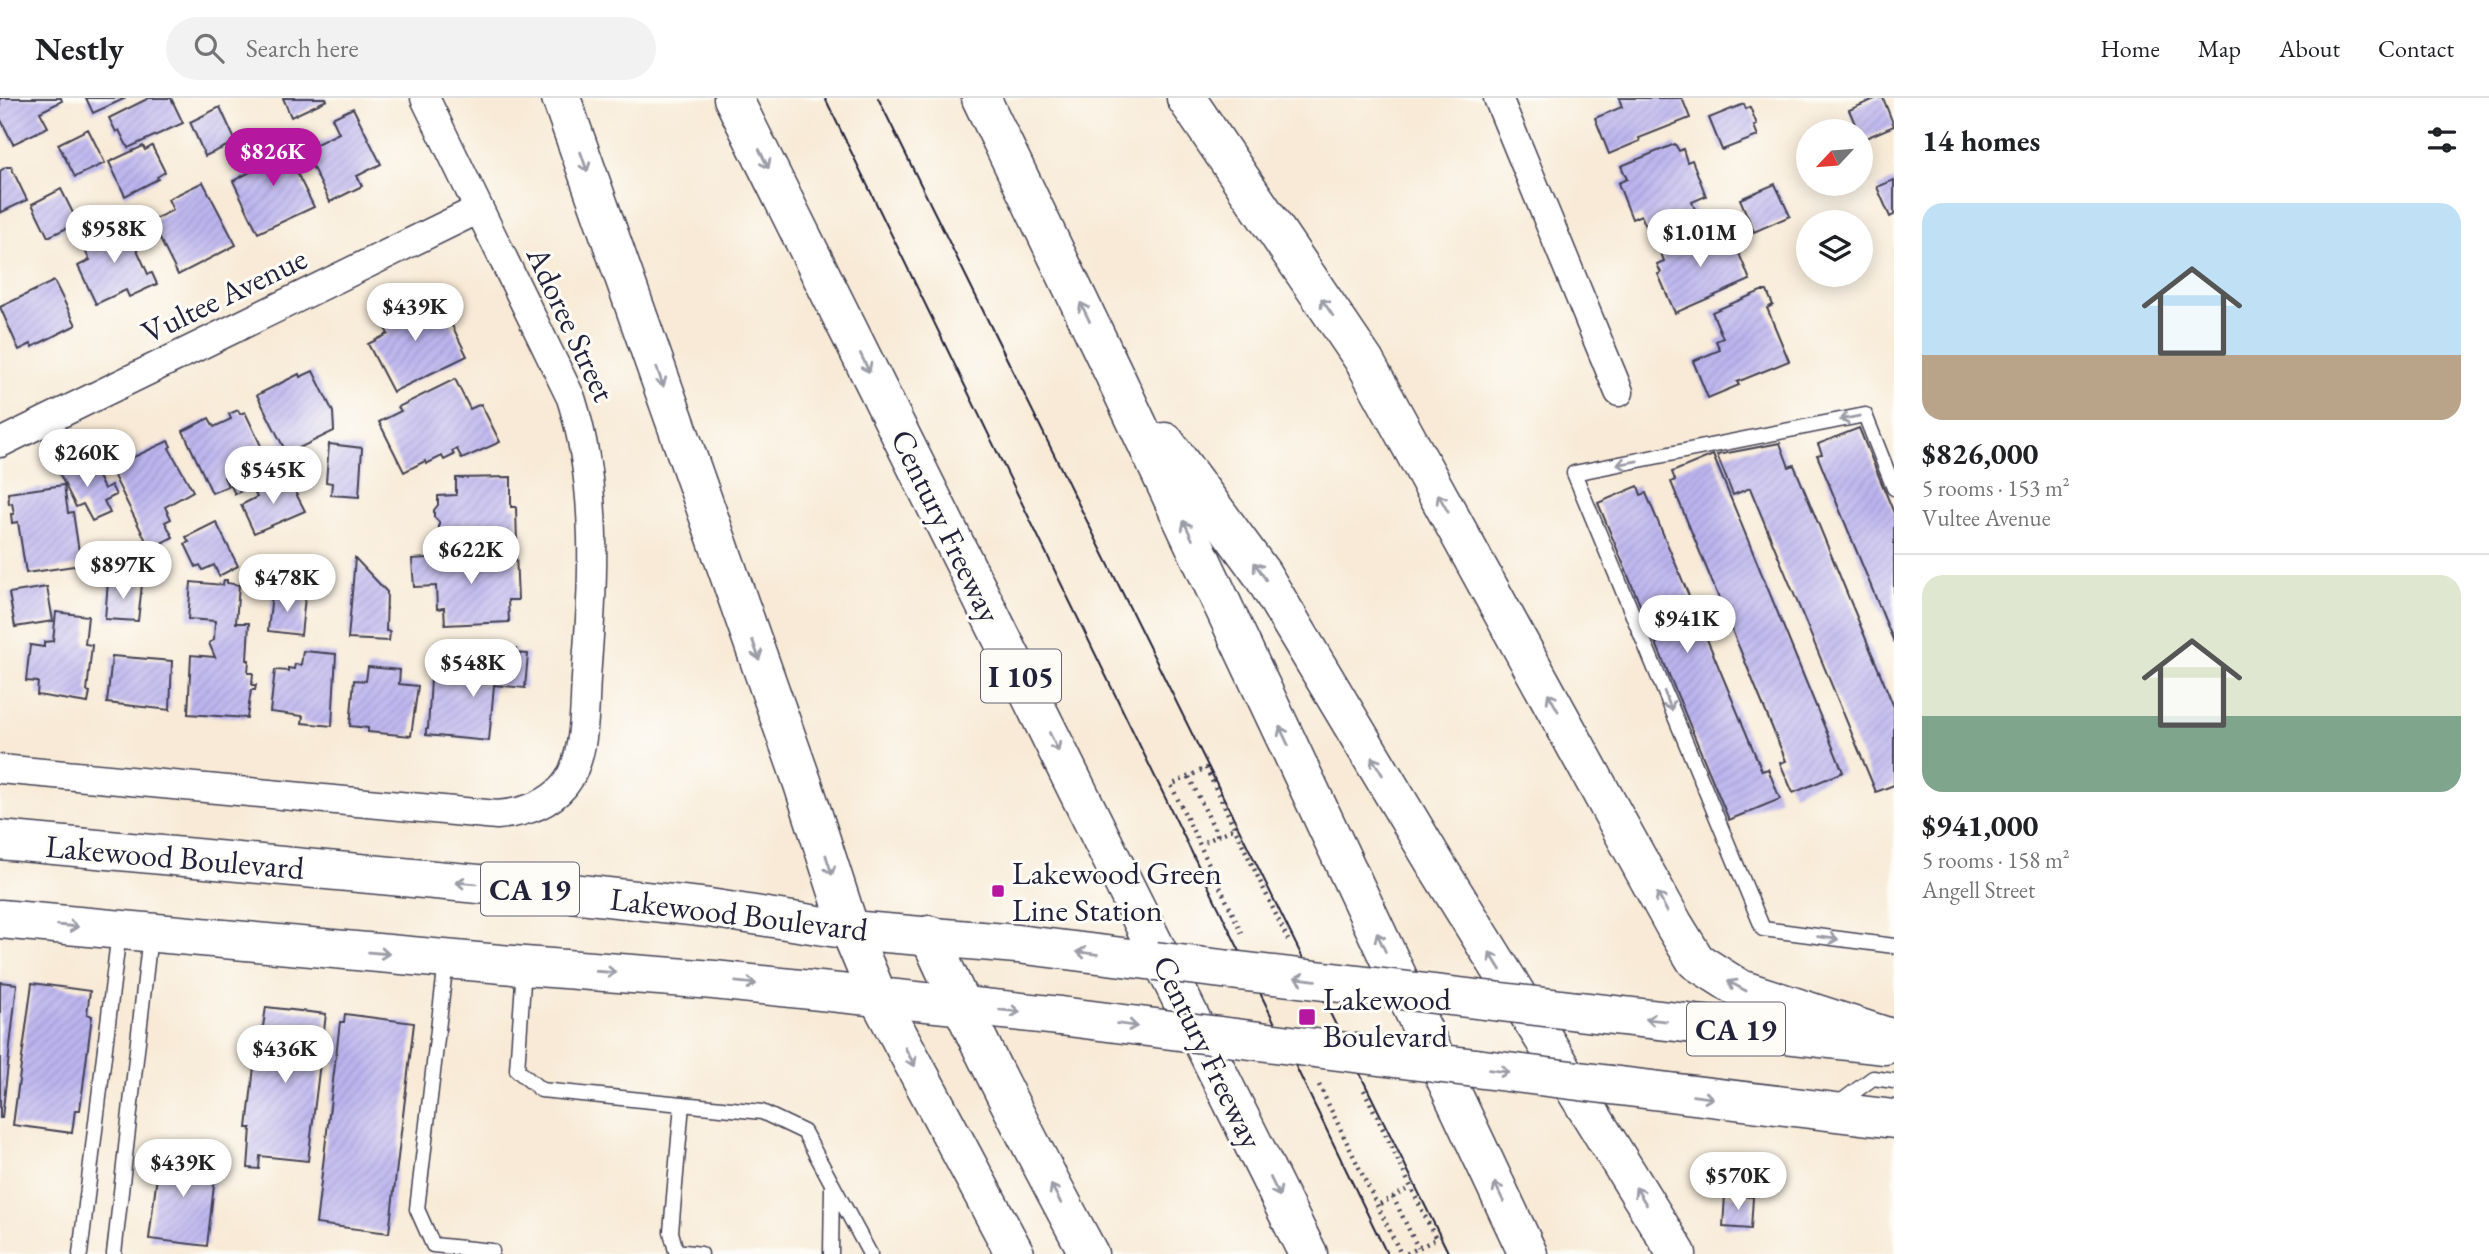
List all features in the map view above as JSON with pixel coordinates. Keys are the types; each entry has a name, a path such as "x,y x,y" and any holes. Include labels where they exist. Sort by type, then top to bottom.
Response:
{"main road":[{"path":"561,98 786,734 850,930 877,997 1015,1254"},
{"name":"Century Freeway","path":"733,98 1308,1254"},
{"path":"981,98 1114,374 1528,1254"},
{"path":"1186,98 1365,362 1696,961 1740,989 1894,1039"},
{"path":"1114,374 1262,574 1435,863 1677,1254"},
{"name":"Lakewood Boulevard","path":"0,840 709,908 850,930 1017,944 1894,1046"},
{"name":"Lakewood Boulevard","path":"0,919 524,966 714,980 960,1005 1894,1119"},
{"path":"929,935 1016,1118 1089,1254"}],"street":[{"name":"Adoree Street","path":"0,769 498,815 520,813 541,804 564,786 572,772 582,732 594,578 589,481 581,428 572,398 425,98"},
{"path":"1498,98 1619,392"},
{"name":"Vultee Avenue","path":"0,443 479,209"}],"lane":[{"path":"1894,488 1864,415 1574,473 1763,929 1894,946"},
{"path":"80,1254 135,932"},
{"path":"114,1254 135,932"},
{"path":"446,959 417,1209 433,1245 492,1251"},
{"path":"524,966 517,1070 541,1090 762,1112 804,1132 870,1254"},
{"path":"1827,1111 1873,1078 1894,1082"},
{"path":"682,1104 671,1232 676,1251 701,1254"},
{"path":"831,1254 832,1185"}],"path":[{"path":"1261,974 1171,785 1206,768 1307,979"},
{"path":"1189,776 1218,836"},
{"path":"1205,842 1232,829"},
{"path":"1300,1046 1404,1254 1436,1239 1345,1052"},
{"path":"1380,1204 1406,1190"},
{"path":"1393,1197 1418,1248"}],"building":[{"path":"0,98 61,98 62,101 40,112 48,127 13,144 0,118"},
{"path":"86,98 126,98 93,113"},
{"path":"149,98 171,98 183,123 128,148 109,118"},
{"path":"283,98 326,98 327,100 291,117"},
{"path":"1619,98 1682,98 1690,118 1639,138 1640,141 1609,154 1595,118 1622,107"},
{"path":"1883,98 1894,126 1873,135 1873,119 1853,119 1849,110"},
{"path":"1744,104 1746,109 1750,107 1758,136 1722,150 1709,118"},
{"path":"220,107 236,142 205,156 190,122"},
{"path":"353,108 381,164 357,176 362,186 330,202 304,150 339,133 332,118"},
{"path":"88,129 105,163 75,177 58,144"},
{"path":"280,139 314,207 258,233 233,181 256,169 249,155"},
{"path":"1675,144 1679,151 1683,149 1687,162 1692,160 1706,196 1692,202 1696,212 1648,231 1641,215 1632,219 1618,183 1627,179 1621,166"},
{"path":"143,146 145,150 152,146 165,172 157,177 158,179 125,196 109,162"},
{"path":"11,167 27,200 0,213 0,171"},
{"path":"1894,180 1894,215 1890,217 1877,187"},
{"path":"203,182 236,245 178,275 151,221 173,210 168,199"},
{"path":"1775,184 1790,216 1754,232 1740,199"},
{"path":"61,189 78,223 48,237 32,204"},
{"path":"124,221 148,274 152,273 157,284 129,297 126,290 96,304 78,266 90,260 80,242"},
{"path":"1708,227 1716,246 1733,239 1750,280 1675,313 1658,274 1661,273 1657,264 1664,261 1659,248"},
{"path":"54,281 76,325 32,347 31,344 19,350 0,307"},
{"path":"1761,291 1767,291 1773,305 1767,308 1789,361 1737,382 1739,385 1708,398 1693,361 1720,350 1716,341 1723,338 1712,312"},
{"path":"424,294 437,316 445,311 467,356 393,392 368,344 388,334 379,316"},
{"path":"313,371 333,412 334,431 287,454 257,395 299,374 300,377"},
{"path":"455,379 470,409 481,404 500,442 462,459 457,449 452,451 454,455 444,460 442,456 426,464 425,461 404,472 379,422 401,411 398,407"},
{"path":"238,410 240,414 245,412 263,450 255,453 261,465 250,469 257,484 235,494 226,476 224,477 228,486 212,493 183,431 209,418 214,427 231,419 229,414"},
{"path":"1859,428 1894,513 1894,642 1817,455 1822,454 1818,444"},
{"path":"168,441 171,446 169,448 193,491 165,507 171,519 165,522 173,537 150,549 110,468"},
{"path":"1780,443 1789,467 1794,465 1894,707 1894,785 1876,792 1750,488 1733,495 1717,455"},
{"path":"329,444 362,448 359,497 331,495 332,483 326,482"},
{"path":"1713,455 1843,772 1793,793 1780,763 1786,761 1671,482 1675,480 1672,472"},
{"path":"89,458 104,489 111,485 116,495 104,501 110,513 92,521 83,504 76,507 59,473"},
{"path":"511,477 511,507 516,507 517,543 439,545 439,522 434,517 434,510 438,505 438,496 456,495 456,478"},
{"path":"288,478 305,511 254,533 241,505 257,497 255,494"},
{"path":"64,485 68,513 73,512 81,565 26,573 18,522 12,523 11,514 14,514 8,493"},
{"path":"1638,486 1641,495 1646,493 1762,771 1768,769 1780,799 1729,820 1598,503"},
{"path":"216,522 238,566 219,576 214,565 203,570 200,565 196,567 185,544 189,542 186,537"},
{"path":"516,554 518,600 508,600 509,622 445,625 444,608 437,609 436,586 414,587 412,559"},
{"path":"355,558 387,592 386,631 390,632 389,641 348,639"},
{"path":"224,580 239,585 236,623 249,623 248,673 253,673 252,685 256,685 255,690 251,690 247,718 188,714 191,655 215,657 209,643 214,640 215,621 188,619 191,582 223,585"},
{"path":"108,581 142,584 138,621 105,619"},
{"path":"47,587 53,621 15,627 9,593"},
{"path":"272,594 305,597 301,635 268,631"},
{"path":"56,612 88,616 85,644 92,645 88,703 37,695 38,682 26,681 30,645 44,647 44,642 53,641"},
{"path":"506,648 516,649 515,653 528,654 525,688 494,685 489,741 426,735 431,679 487,684 490,650 505,652"},
{"path":"303,651 336,654 332,726 302,723 303,716 270,712 275,670 288,671 288,668 294,669 295,664 301,665"},
{"path":"112,656 172,661 170,710 107,703"},
{"path":"368,667 400,670 399,684 418,686 411,736 368,732 368,728 350,726 354,680 366,681"},
{"path":"0,982 17,984 2,1118 0,1118"},
{"path":"32,983 90,991 87,1014 92,1016 80,1110 75,1110 72,1133 13,1125"},
{"path":"266,1007 326,1014 308,1161 260,1156 259,1169 248,1168 251,1128 247,1128 258,1032 262,1033"},
{"path":"345,1014 414,1023 389,1233 316,1224 340,1022 344,1022"},
{"path":"160,1152 217,1159 207,1246 149,1239"},
{"path":"1725,1195 1753,1197 1751,1229 1723,1227"}],"tram line":[{"path":"825,98 1387,1254"},
{"path":"878,98 1449,1254"}],"place":[{"name":"Lakewood Green Line Station","path":"998,891"},
{"name":"Lakewood Boulevard","path":"1307,1017"}]}
